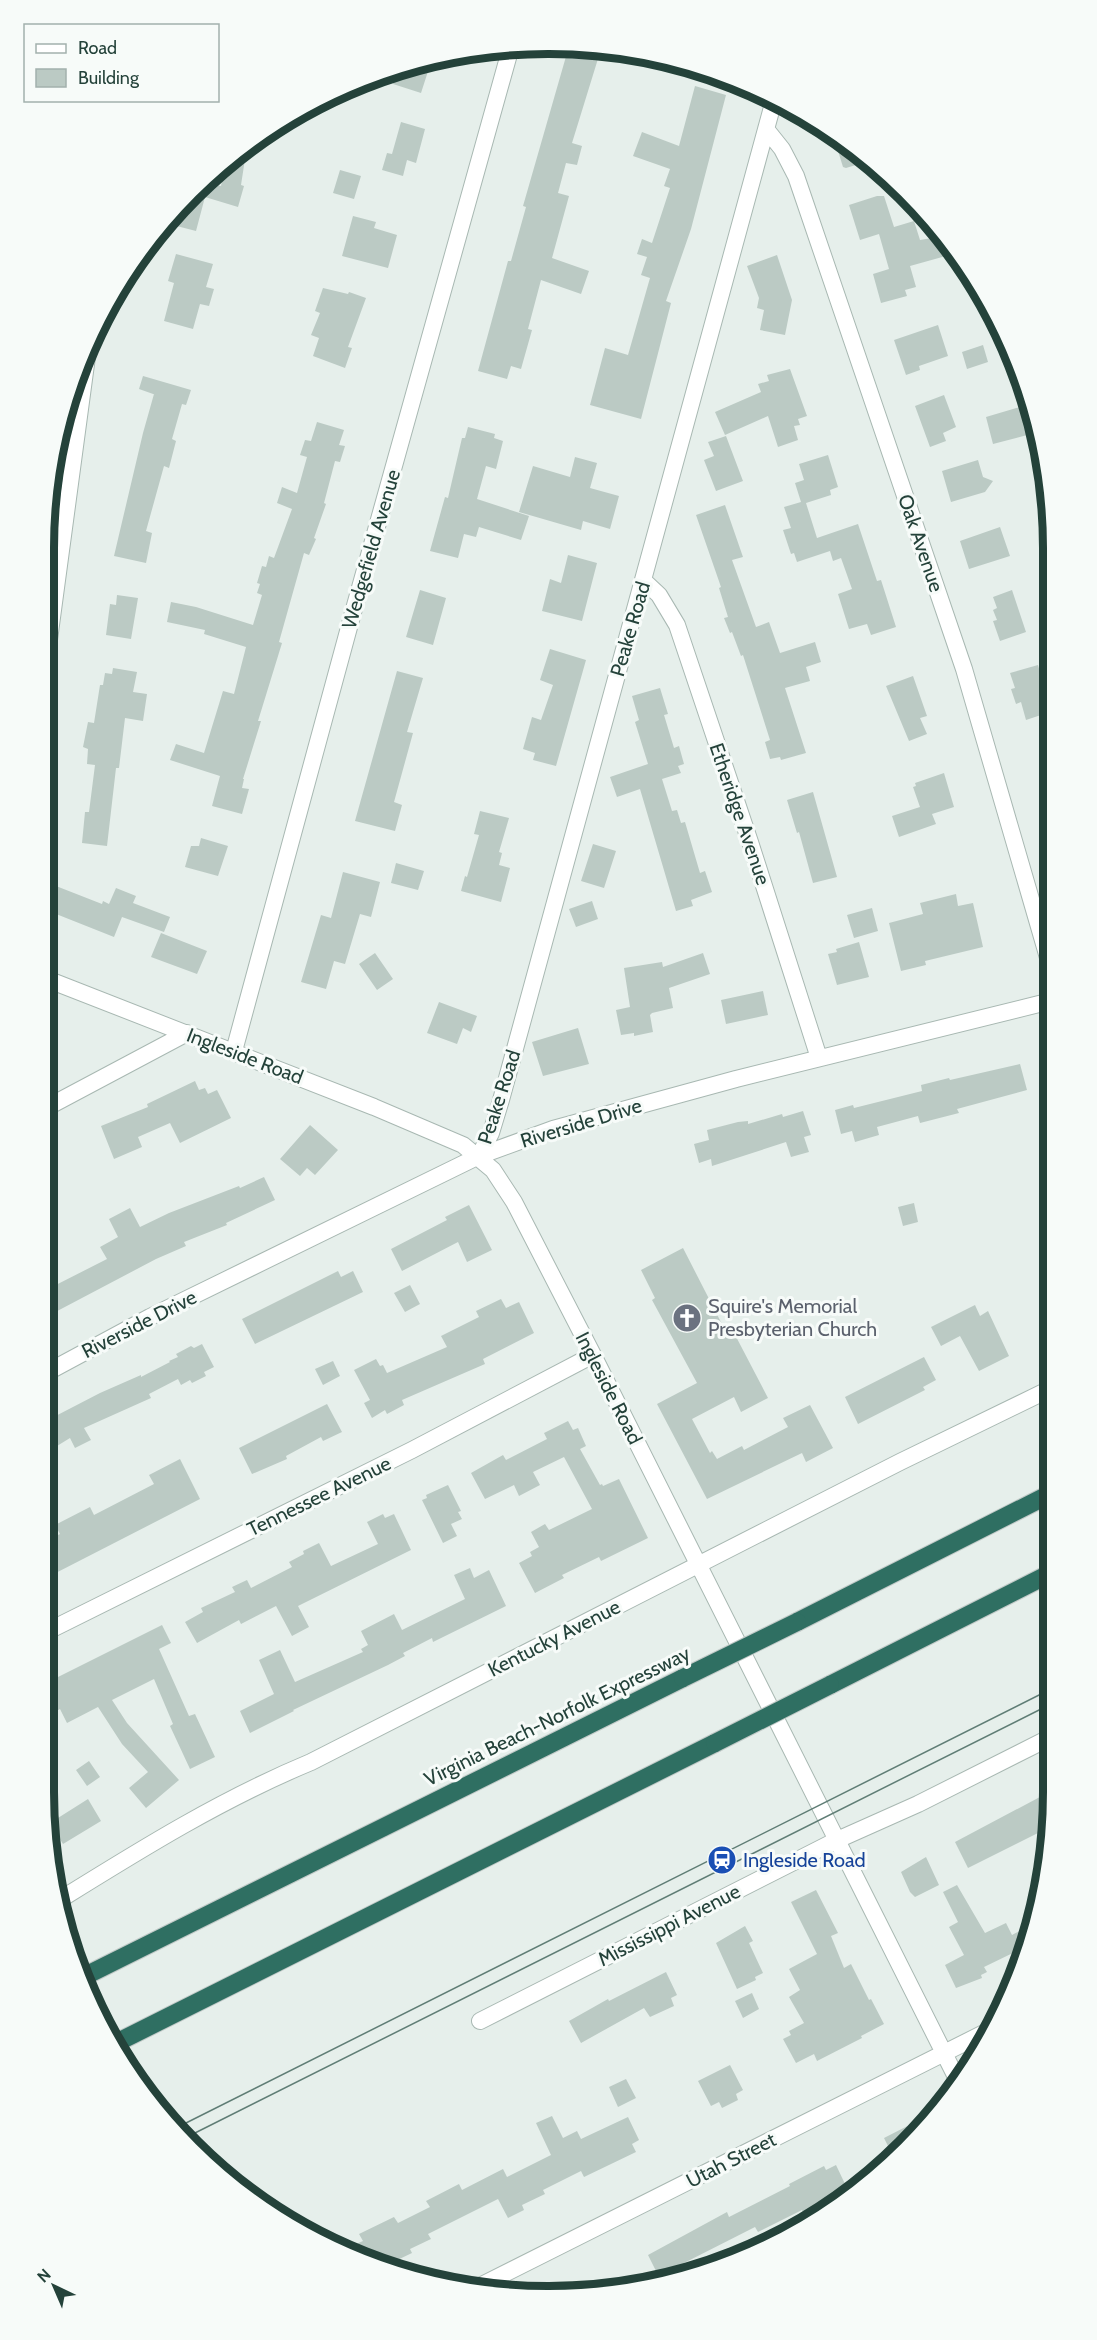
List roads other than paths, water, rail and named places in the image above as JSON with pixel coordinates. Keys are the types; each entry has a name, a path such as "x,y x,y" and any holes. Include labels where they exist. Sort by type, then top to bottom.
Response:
{"highway":[{"name":"Virginia Beach-Norfolk Expressway","path":"89,1974 1043,1498"},
{"path":"121,2041 1043,1577"}],"street":[{"name":"Wedgefield Avenue","path":"234,1051 354,609 509,56"},
{"name":"Peake Road","path":"479,1156 491,1133 501,1100 772,108"},
{"name":"Oak Avenue","path":"766,129 782,150 796,176 964,669 1043,941"},
{"path":"54,580 76,404"},
{"name":"Etheridge Avenue","path":"643,580 659,595 677,625 819,1058"},
{"name":"Ingleside Road","path":"54,982 404,1119 463,1145 493,1170 514,1202 593,1355 835,1841 954,2074"},
{"name":"Riverside Drive","path":"54,1369 150,1317 479,1156 553,1129 819,1058 1043,1003"},
{"path":"54,1104 187,1033"},
{"name":"Tennessee Avenue","path":"54,1628 412,1450 593,1355"},
{"name":"Kentucky Avenue","path":"66,1896 171,1831 225,1801 311,1762 900,1462 1043,1392"},
{"name":"Mississippi Avenue","path":"480,2021 835,1841 918,1804 1043,1741"},
{"name":"Utah Street","path":"487,2282 979,2035"}],"tram line":[{"path":"183,2124 1043,1693"},
{"path":"193,2134 1043,1708"}],"place":[{"name":"Squire's Memorial Presbyterian Church","path":"687,1318"},
{"name":"Ingleside Road","path":"722,1860"}]}
